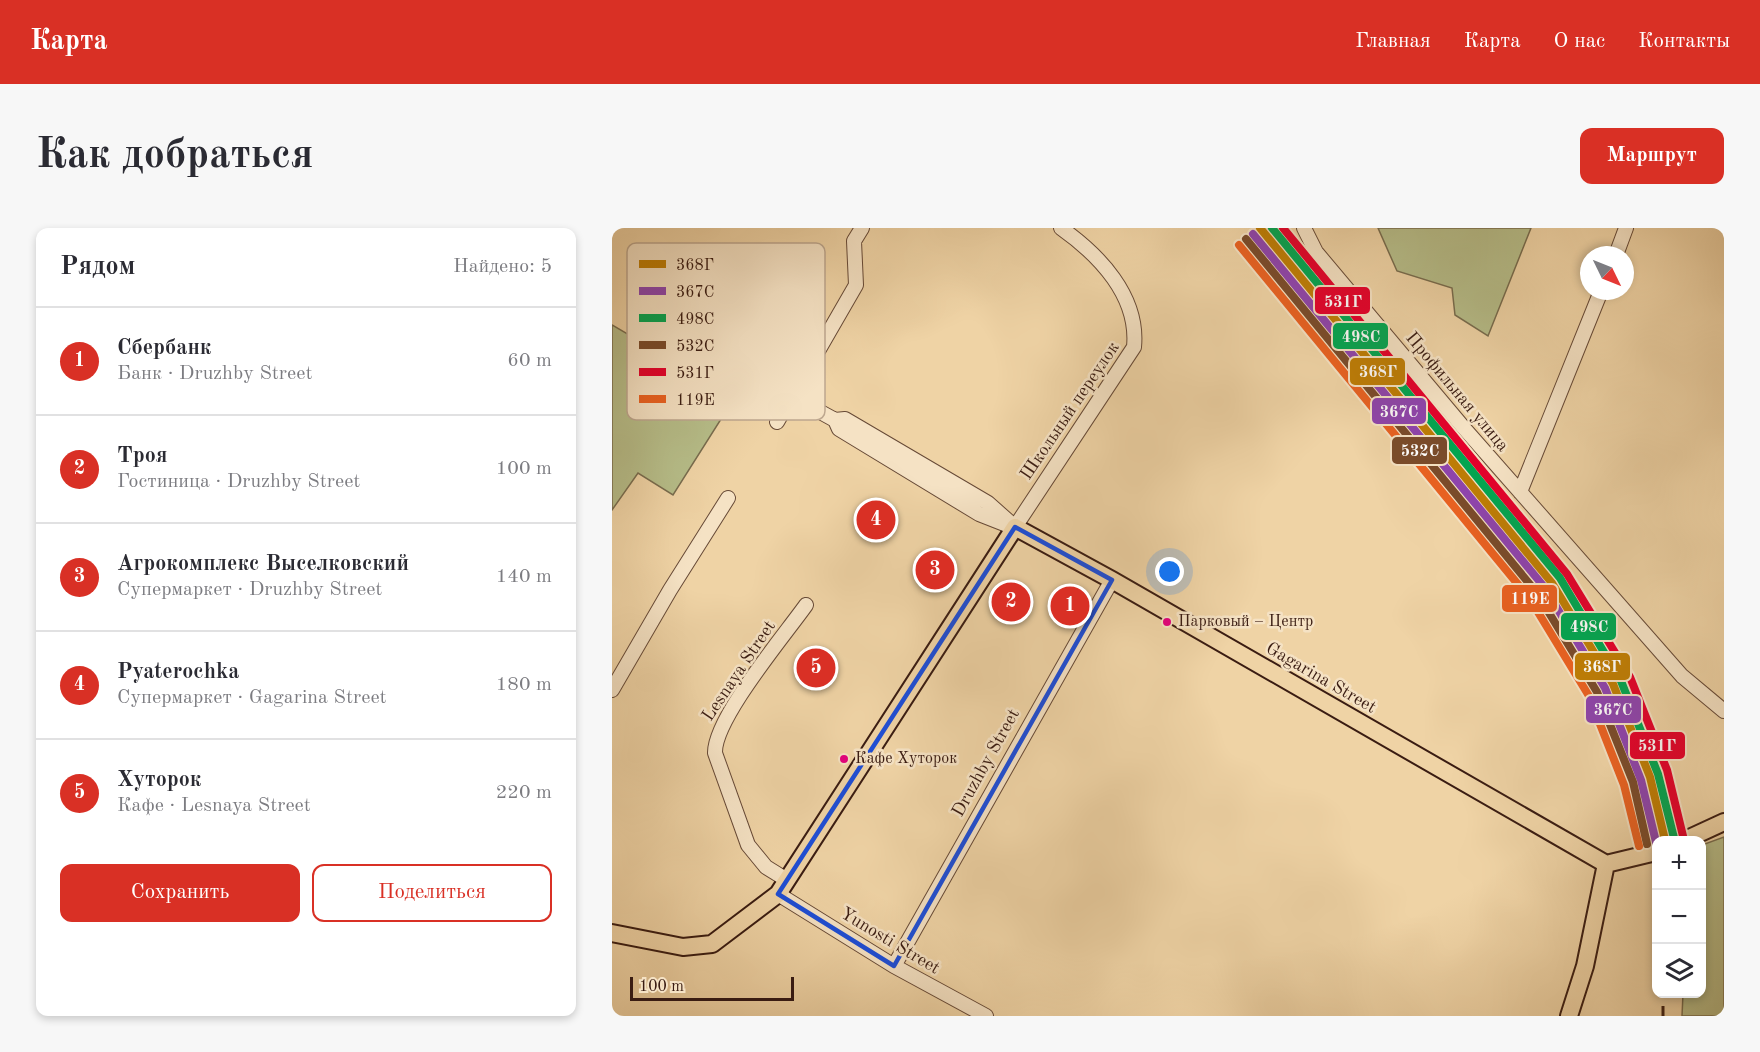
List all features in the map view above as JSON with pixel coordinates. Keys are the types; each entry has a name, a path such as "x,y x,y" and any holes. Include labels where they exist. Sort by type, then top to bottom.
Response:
{"main road":[{"name":"Gagarina Street","path":"1015,527 1112,580 1606,864"},
{"path":"612,933 683,947 712,944 783,887 1015,527"},
{"path":"1694,836 1724,822"},
{"path":"1569,1016 1585,966 1606,864 1652,853"}],"street":[{"path":"825,340 856,285 854,241 862,228"},
{"name":"Школьный переулок","path":"1015,527 1134,346 1136,333 1128,303 1110,272 1086,246 1061,228"},
{"name":"Профильная улица","path":"1304,228 1316,252 1520,492 1682,676 1724,711"},
{"path":"1619,246 1626,228"},
{"name":"Профильная улица","path":"1520,492 1597,300"},
{"name":"Gagarina Street","path":"825,415 835,420 839,429 980,514 1015,527"},
{"path":"612,690 670,590 728,498"},
{"name":"Druzhby Street","path":"894,966 1112,580"},
{"name":"Lesnaya Street","path":"783,887 748,845 721,772 714,741 744,690 806,605"},
{"name":"Yunosti Street","path":"783,887 894,966 986,1016"}],"highlighted area":[{"path":"1015,527 1112,580 894,966 778,894"}],"green space":[{"path":"1378,228 1531,228 1488,336 1455,315 1452,288 1397,271"},
{"path":"612,325 627,334 627,420 720,420 673,495 638,473 612,510"},
{"path":"1724,837 1724,1016 1682,1016 1683,998 1706,998 1706,844"}],"railway":[{"path":"1663,998 1663,1016"}],"transit line":[{"name":"368Г","path":"1260,228 1552,583 1613,684 1650,777 1664,836"},
{"name":"498С","path":"1272,228 1560,578 1621,681 1658,774 1674,836"},
{"name":"531Г","path":"1283,228 1567,574 1630,677 1667,770 1683,836"},
{"name":"367С","path":"1253,234 1545,588 1605,688 1641,780 1655,836"},
{"name":"532С","path":"1246,239 1537,593 1597,692 1633,782 1647,844"},
{"name":"119Е","path":"1239,245 1530,599 1589,696 1624,785 1639,846"}],"place":[{"name":"Pyaterochka","path":"876,520"},
{"name":"Агрокомплекс Выселковский","path":"935,570"},
{"name":"Троя","path":"1011,602"},
{"name":"Сбербанк","path":"1070,606"},
{"name":"Парковый – Центр","path":"1167,622"},
{"name":"Хуторок","path":"816,668"},
{"name":"Кафе Хуторок","path":"844,759"}]}
